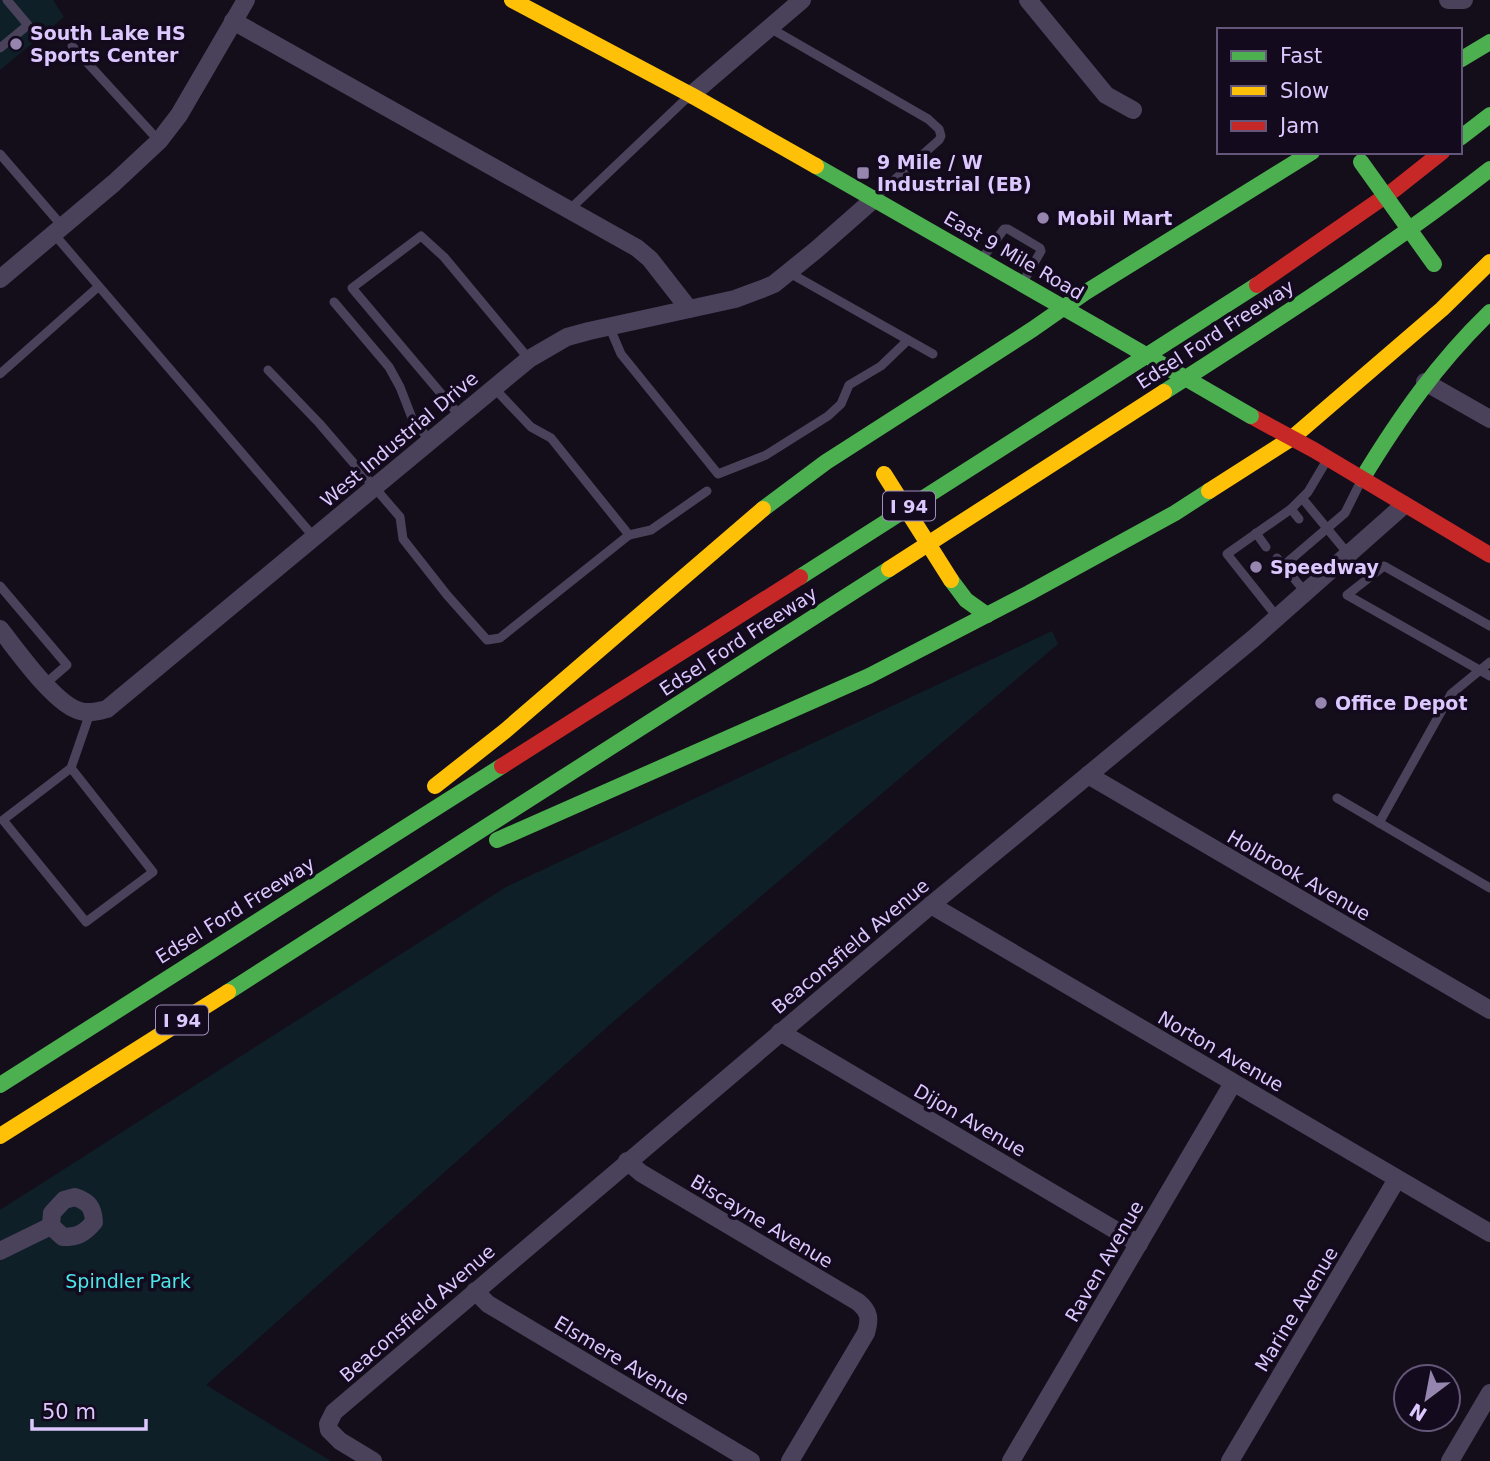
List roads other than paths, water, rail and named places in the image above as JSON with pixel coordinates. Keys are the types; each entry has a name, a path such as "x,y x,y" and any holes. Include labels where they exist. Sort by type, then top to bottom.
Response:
{"main road":[{"name":"East 9 Mile Road","path":"512,0 691,95 1328,458 1490,555"},
{"path":"1462,59 1490,42"},
{"path":"1462,136 1490,115"},
{"path":"426,792 505,731 763,509 826,462 1061,308 1309,154"},
{"name":"Edsel Ford Freeway","path":"0,1084 1247,292 1394,190 1439,154"},
{"path":"1355,157 1440,274 1446,295 1442,309"},
{"name":"Edsel Ford Freeway","path":"0,1136 447,853 1316,294 1490,169"},
{"path":"447,853 500,839 620,784 834,693 987,615 1186,507 1292,438 1442,309 1490,262"},
{"path":"1362,479 1408,403 1459,340 1490,312"},
{"path":"879,428 880,464 951,580 966,600 987,615"},
{"path":"368,850 406,807"}],"street":[{"path":"0,279 159,141 179,115 246,0"},
{"path":"691,95 802,0"},
{"path":"1028,0 1106,95 1133,110"},
{"path":"1448,0 1464,0"},
{"path":"233,21 637,248 650,259 689,309"},
{"name":"West Industrial Drive","path":"90,713 107,709 116,703 528,359 567,337 752,294 774,284 847,225 874,199"},
{"path":"1425,382 1490,419"},
{"name":"Beaconsfield Avenue","path":"373,1461 340,1441 328,1430 334,1412 780,1032 1278,618 1404,505"},
{"path":"0,629 60,701 71,708 90,713"},
{"name":"Holbrook Avenue","path":"1088,775 1490,1010"},
{"name":"Norton Avenue","path":"931,905 1490,1233"},
{"name":"Dijon Avenue","path":"780,1032 1139,1244"},
{"name":"Raven Avenue","path":"1011,1461 1233,1083"},
{"name":"Biscayne Avenue","path":"627,1161 641,1173 865,1308 870,1320 866,1333 790,1461"},
{"name":"Marine Avenue","path":"1230,1461 1397,1178"},
{"path":"0,1251 51,1226"},
{"name":"Elsmere Avenue","path":"475,1291 488,1304 751,1461"},
{"path":"1450,1461 1490,1394"}],"lane":[{"path":"0,48 28,24 7,0"},
{"path":"770,28 928,119 939,129 939,140 874,199"},
{"path":"72,46 159,141"},
{"path":"568,211 691,95"},
{"path":"0,154 98,287 313,536"},
{"path":"981,260 1004,229 1008,229 1041,248 1022,283"},
{"path":"460,416 352,288 421,236 444,257 528,359"},
{"path":"788,272 933,354"},
{"path":"0,374 98,287"},
{"path":"334,302 389,367 412,418 430,441"},
{"path":"609,326 621,354 718,474 766,455 828,416 841,404 849,385 881,366 908,340"},
{"path":"268,370 319,423 400,517 403,540 487,640 500,638 629,535 651,530 707,491"},
{"path":"494,388 531,427 551,438 629,535"},
{"path":"1278,618 1227,554 1291,509 1302,498 1328,458"},
{"path":"1306,593 1280,562 1313,535 1328,529 1345,513 1362,479"},
{"path":"1302,498 1349,555"},
{"path":"1291,509 1299,519"},
{"path":"1276,521 1284,531"},
{"path":"1256,533 1266,547"},
{"path":"1490,626 1384,566 1347,595 1490,676"},
{"path":"0,586 67,666 46,684"},
{"path":"1379,823 1451,694 1490,662"},
{"path":"71,768 153,872 86,922 3,820 71,768 90,713"},
{"path":"1337,798 1490,888"}],"place":[{"name":"South Lake HS Sports Center","path":"16,44"},
{"name":"9 Mile / W Industrial (EB)","path":"863,173"},
{"name":"Mobil Mart","path":"1043,218"},
{"name":"Speedway","path":"1256,567"},
{"name":"Office Depot","path":"1321,703"}],"park label":[{"name":"Spindler Park","path":"128,1281"}]}
